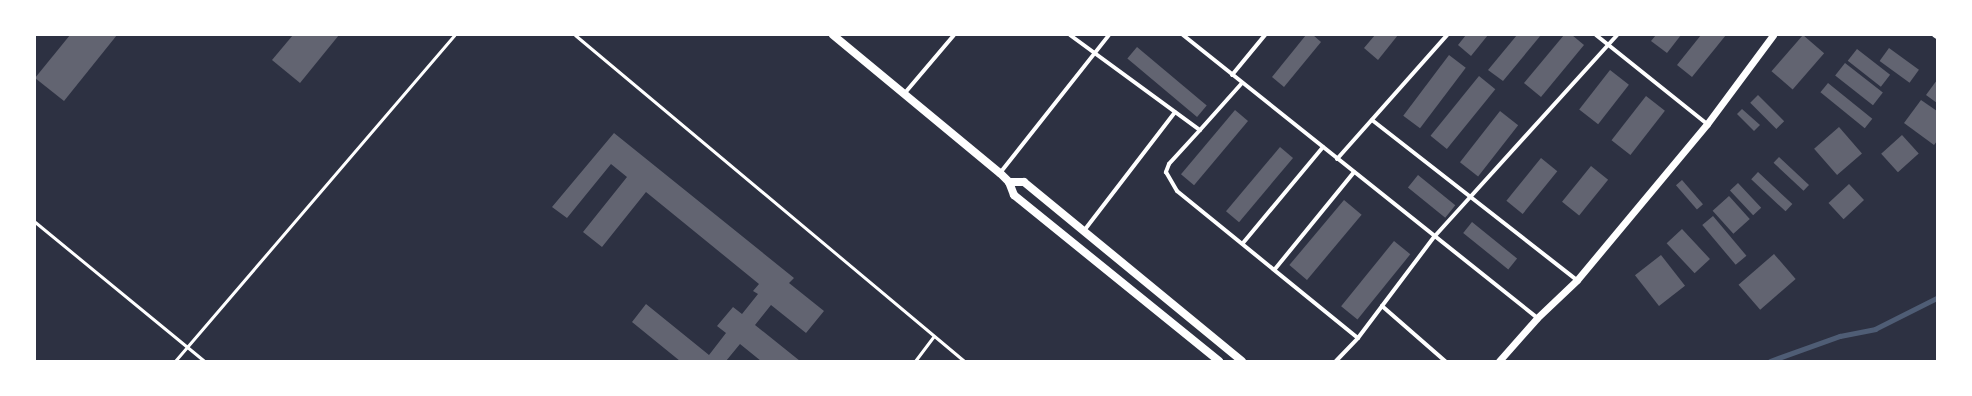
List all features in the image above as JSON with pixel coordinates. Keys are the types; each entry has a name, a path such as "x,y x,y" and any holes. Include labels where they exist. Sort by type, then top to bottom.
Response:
{"main road":[{"path":"833,35 1000,173 1009,182 1014,195 1219,361"},
{"path":"1009,182 1024,182 1083,232 1242,361"}],"street":[{"path":"904,94 954,35"},
{"path":"1070,35 1097,53 1200,130"},
{"path":"1000,173 1110,35"},
{"path":"1183,35 1537,318"},
{"path":"1232,74 1265,35"},
{"path":"1337,159 1447,35"},
{"path":"1596,35 1706,124"},
{"path":"1336,361 1358,338 1434,237 1617,35"},
{"path":"1499,361 1537,318 1577,280 1706,124 1773,35"},
{"path":"1242,83 1169,164 1166,172 1170,182 1188,200 1243,243 1358,338"},
{"path":"1083,232 1175,112"},
{"path":"1372,120 1472,196 1577,280"},
{"path":"1243,243 1323,147"},
{"path":"1275,269 1354,172"},
{"path":"1382,306 1445,361"}],"lane":[{"path":"175,361 454,35"},
{"path":"575,35 964,361"},
{"path":"35,222 204,361"},
{"path":"915,361 934,336"}],"building":[{"path":"70,35 117,35 64,101 35,78"},
{"path":"293,35 339,35 300,83 272,60"},
{"path":"1306,35 1313,35 1321,42 1284,87 1272,77"},
{"path":"1375,35 1398,35 1378,60 1364,48"},
{"path":"1466,35 1488,35 1471,56 1458,45"},
{"path":"1517,35 1541,35 1503,81 1488,70"},
{"path":"1564,35 1572,35 1584,45 1541,97 1524,83"},
{"path":"1656,35 1681,35 1667,53 1651,41"},
{"path":"1701,35 1726,35 1692,77 1677,65"},
{"path":"1803,35 1824,53 1793,90 1772,71"},
{"path":"1137,47 1207,105 1197,117 1127,58"},
{"path":"1889,48 1919,70 1910,83 1880,61"},
{"path":"1857,49 1890,75 1881,87 1848,61"},
{"path":"1449,55 1466,68 1420,128 1403,116"},
{"path":"1845,63 1883,93 1873,105 1835,76"},
{"path":"1610,70 1629,85 1598,124 1579,109"},
{"path":"1479,76 1495,89 1447,149 1431,136"},
{"path":"1937,80 1937,103 1926,95"},
{"path":"1828,83 1872,119 1865,128 1820,92"},
{"path":"1758,95 1784,121 1776,129 1750,103"},
{"path":"1646,96 1665,111 1630,155 1612,140"},
{"path":"1921,100 1937,111 1937,141 1934,145 1904,123"},
{"path":"1742,109 1760,125 1754,131 1737,114"},
{"path":"1235,110 1248,121 1194,185 1181,174"},
{"path":"1500,111 1518,125 1478,176 1460,162"},
{"path":"1839,127 1862,153 1837,175 1814,149"},
{"path":"614,133 794,278 789,283 824,311 806,333 771,305 755,325 800,361 761,361 740,344 726,361 680,361 632,322 646,304 709,355 726,333 717,326 733,307 742,314 758,294 753,291 759,284 646,192 602,247 583,232 627,177 611,164 567,218 552,207"},
{"path":"1902,135 1919,154 1898,172 1881,154"},
{"path":"1280,147 1293,158 1239,222 1226,211"},
{"path":"1779,157 1809,185 1804,191 1774,163"},
{"path":"1541,158 1557,171 1523,214 1506,201"},
{"path":"1591,166 1608,180 1579,216 1562,202"},
{"path":"1758,172 1792,204 1786,211 1751,179"},
{"path":"1418,175 1455,205 1445,218 1408,187"},
{"path":"1682,180 1703,204 1697,209 1676,185"},
{"path":"1738,183 1761,208 1753,215 1730,191"},
{"path":"1849,184 1864,200 1844,219 1829,203"},
{"path":"1729,196 1750,219 1733,234 1713,211"},
{"path":"1344,200 1362,215 1307,280 1289,265"},
{"path":"1713,216 1746,256 1736,265 1702,225"},
{"path":"1472,222 1517,259 1508,269 1463,233"},
{"path":"1682,229 1710,259 1695,273 1667,243"},
{"path":"1394,241 1410,254 1357,319 1341,306"},
{"path":"1774,254 1796,279 1760,310 1739,285"},
{"path":"1661,255 1685,286 1659,306 1635,275"}],"waterway":[{"path":"1770,361 1840,336 1875,329 1937,298"}]}
